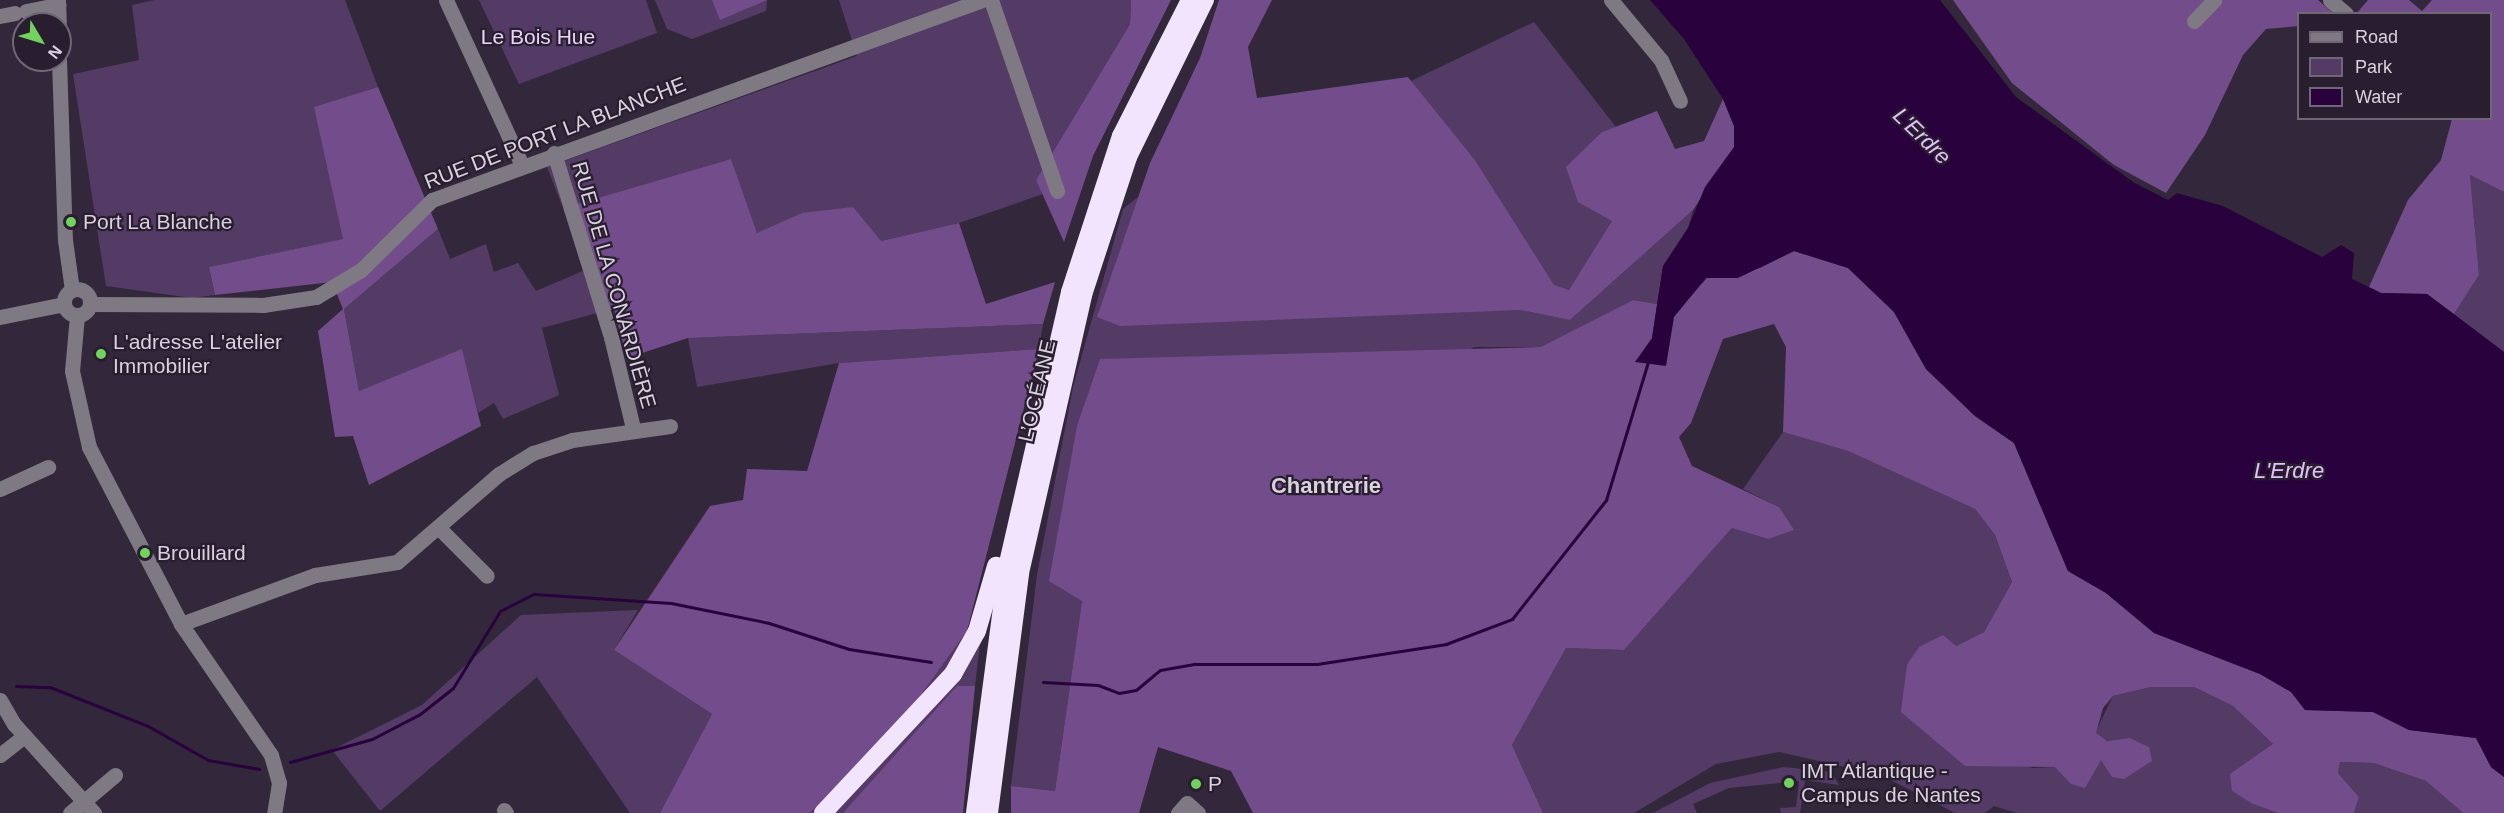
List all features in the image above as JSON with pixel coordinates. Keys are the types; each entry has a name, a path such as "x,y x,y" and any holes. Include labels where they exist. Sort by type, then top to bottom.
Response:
{"highway":[{"name":"L’OCÉANE","path":"975,813 993,654 1019,510 1097,202 1133,110 1190,0"},
{"name":"L’OCÉANE","path":"989,813 994,750 1026,544 1086,285 1132,147 1205,0"},
{"path":"823,813 953,674 977,631 1005,529 1019,510"},
{"path":"994,750 1002,772 1000,813"}],"street":[{"path":"446,0 522,165"},
{"name":"RUE DE PORT LA BLANCHE","path":"90,304 263,306 316,297 361,270 432,200 554,153 982,0"},
{"path":"991,0 1057,191"},
{"path":"1611,0 1661,60 1680,101"},
{"path":"2194,21 2214,0"},
{"path":"2330,0 2344,12"},
{"path":"18,12 58,3"},
{"path":"0,317 64,304 72,290 65,240 59,72"},
{"name":"RUE DE LA CONARDIÈRE","path":"554,153 611,337 633,428"},
{"path":"72,290 85,292 90,304 77,316 72,371 89,447 181,624 271,755 279,783 274,813"},
{"path":"64,304 77,316"},
{"name":"RUE DE LA CONARDIÈRE","path":"181,624 315,575 397,562 440,529 499,474 533,453 633,428 670,426"},
{"path":"0,489 48,467"},
{"path":"440,529 487,576"},
{"path":"0,700 24,736 88,807"},
{"path":"0,755 24,736"},
{"path":"70,813 88,807 115,775"},
{"path":"1178,813 1190,803 1198,813"}],"green space":[{"path":"154,0 345,0 378,87 315,107 344,239 209,267 215,295 192,298 106,286 73,74 139,60 132,5"},
{"name":"Le Bois Hue","path":"479,0 646,0 657,33 519,84"},
{"path":"655,0 767,0 766,11 692,39 667,29"},
{"path":"839,0 1131,0 1130,24 1036,180 1043,194 959,223 881,241 802,213 757,234 731,159 563,208 547,167 857,56"},
{"path":"1534,22 1616,127 1602,132 1579,202 1613,221 1569,290 1554,286 1475,160 1411,81"},
{"path":"2470,175 2504,192 2504,352 2454,314 2479,275"},
{"path":"1139,196 1098,317 1520,310 1570,320 1693,210 1688,228 1663,266 1657,304 1633,300 1542,347 1474,347 1082,601 1055,791 1011,786 1037,575 1073,387 1123,209"},
{"path":"438,229 450,259 486,244 494,272 518,263 536,291 583,271 597,313 542,328 559,395 503,419 494,403 478,413 462,350 359,391 344,309"},
{"path":"1043,324 1039,349 839,363 697,387 688,338"},
{"path":"1783,432 1848,451 1975,509 1995,535 2012,582 1984,632 1956,646 1919,647 1907,664 1902,712 2032,768 2056,767 2071,784 2129,738 2107,741 2095,733 2113,696 2151,687 2194,687 2233,706 2274,745 2255,757 2253,804 2278,813 2017,813 1994,806 1985,813 1955,813 1881,775 1779,752 1716,764 1634,813 1543,813 1512,745 1566,648 1624,650 1732,528 1768,539 1779,507 1743,489"},
{"path":"638,610 614,650 712,714 660,813 630,813 537,677 380,811 332,750 422,705 521,615"},
{"path":"967,631 980,644 975,686 843,813 810,813 913,706"},
{"path":"2340,762 2374,763 2426,781 2463,813 2354,813 2359,797 2338,773"},
{"path":"1784,767 1831,772 1839,785 1805,780 1800,813 1781,813 1780,808 1796,807 1799,781 1729,788 1693,804 1697,813 1653,813 1710,783"}],"shaded area":[{"path":"712,0 767,0 720,20"},
{"path":"1131,0 1171,0 1093,156 1064,242 1036,180 1130,24"},
{"path":"1219,0 1272,0 1248,47 1257,98 1408,77 1475,160 1554,285 1569,290 1612,221 1578,202 1566,167 1602,132 1657,111 1675,149 1704,141 1723,99 1734,126 1734,148 1693,210 1570,320 1520,310 1120,326 1097,317 1150,163 1200,58"},
{"path":"1953,0 2318,0 2332,12 2297,12 2297,26 2266,29 2243,55 2205,135 2166,193 2114,165 2012,83"},
{"path":"2368,0 2409,0 2422,11 2432,0 2504,0 2504,192 2470,175 2479,275 2454,314 2427,294 2381,293 2369,287 2408,200 2441,160 2452,120 2492,120 2492,12 2358,12"},
{"path":"378,87 438,229 344,309 359,391 462,349 481,426 369,485 353,436 335,437 318,331 343,309 332,282 215,295 209,267 343,239 314,107"},
{"path":"731,159 757,233 802,213 853,207 881,241 959,223 986,304 1055,282 1043,324 688,338 627,358 614,309 597,313 563,208"},
{"path":"1794,251 1848,268 1894,312 1926,369 1975,416 2014,443 2068,571 2106,593 2154,633 2260,674 2291,692 2305,710 2373,712 2409,730 2476,738 2491,767 2504,777 2504,813 2463,813 2426,781 2374,763 2340,762 2338,773 2359,797 2354,813 2278,813 2253,804 2232,791 2230,774 2273,744 2233,706 2194,687 2151,687 2113,696 2103,708 2096,733 2107,741 2129,738 2149,747 2152,761 2124,779 2112,777 2101,760 2085,788 2071,784 2055,767 1965,766 1901,712 1907,664 1919,647 1943,635 1956,646 1984,632 2012,582 1995,535 1975,509 1848,451 1783,432 1786,347 1774,324 1723,339 1691,423 1679,437 1692,466 1779,507 1794,530 1768,539 1732,528 1624,650 1566,648 1512,745 1543,813 1253,813 1231,771 1158,747 1139,813 1011,813 1011,786 1055,791 1082,601 1049,581 1077,426 1100,359 1541,347 1633,300 1657,304 1652,338 1707,278 1760,268"},
{"path":"1039,349 967,631 913,706 810,813 660,813 712,714 614,650 710,506 743,500 747,469 807,471 839,363"},
{"path":"957,686 975,686 963,813 843,813"}],"water":[{"name":"L'Erdre","path":"1650,0 1940,0 2016,97 2133,182 2168,200 2177,193 2223,206 2322,257 2341,245 2354,253 2352,279 2381,293 2427,294 2504,352 2504,777 2491,767 2476,738 2409,730 2373,712 2305,710 2291,692 2260,674 2154,633 2106,593 2068,571 2014,443 1975,416 1926,369 1894,312 1848,268 1794,251 1738,278 1706,278 1674,317 1666,366 1635,362 1652,338 1663,266 1688,228 1705,187 1734,147 1734,126 1723,99 1684,39"}],"waterway":[{"path":"1043,682 1098,685 1119,693 1136,690 1160,670 1195,664 1317,664 1446,644 1512,619 1606,500 1648,362"},
{"path":"290,762 372,739 420,714 453,688 500,611 534,594 671,603 769,623 849,649 931,662"},
{"path":"16,686 50,687 148,726 208,760 259,769"}],"place":[{"name":"Port La Blanche","path":"71,222"},
{"name":"L'adresse L'atelier Immobilier","path":"101,354"},
{"name":"Brouillard","path":"145,553"},
{"name":"IMT Atlantique - Campus de Nantes","path":"1789,783"},
{"name":"P","path":"1196,784"}],"district":[{"name":"Chantrerie","path":"1326,486"}]}
